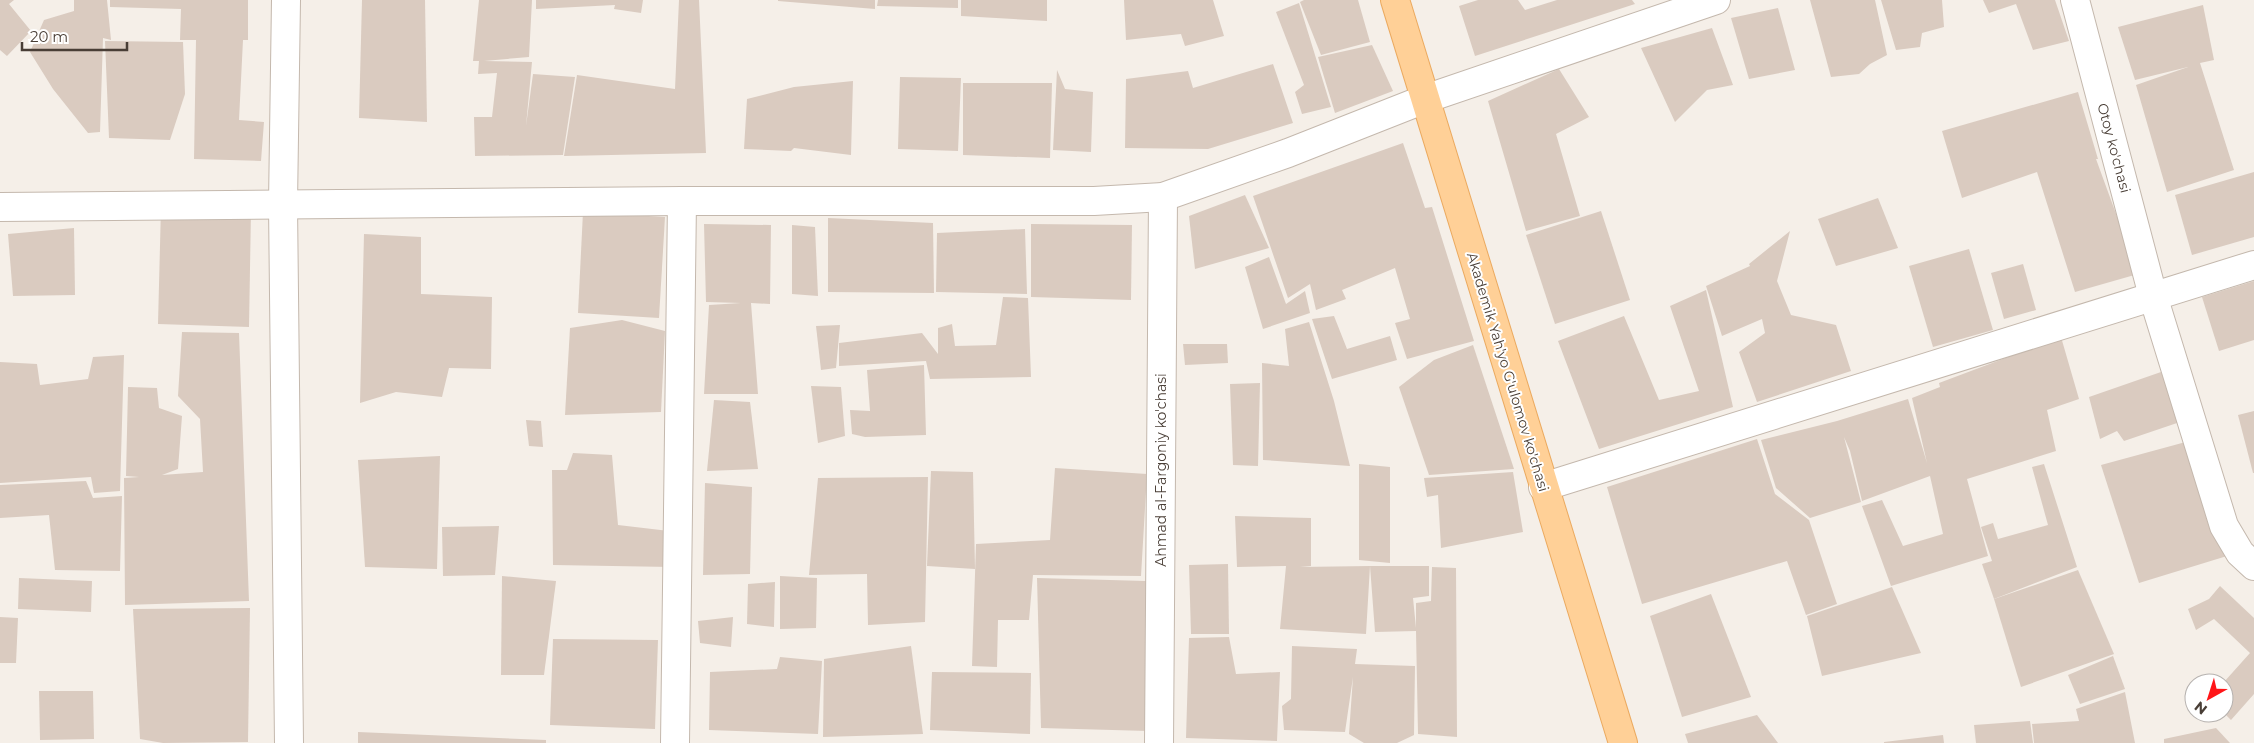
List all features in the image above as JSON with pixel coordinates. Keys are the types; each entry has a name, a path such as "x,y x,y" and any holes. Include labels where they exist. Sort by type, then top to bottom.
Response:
{"main road":[{"name":"Akademik Yah'yo G'ulomov ko'chasi","path":"1395,0 1623,743"}],"street":[{"path":"286,0 283,204 289,743"},
{"path":"0,207 682,200 1094,201 1163,197 1288,153 1424,99 1716,0"},
{"name":"Otoy ko'chasi","path":"2074,0 2153,296 2224,526 2240,553 2254,566"},
{"name":"Ahmad al-Fargoniy ko'chasi","path":"1159,743 1163,197"},
{"path":"675,743 682,200"},
{"path":"1544,487 2254,265"}],"building":[{"path":"0,0 14,0 9,4 31,31 7,56 0,50"},
{"path":"74,0 107,0 111,40 103,38 100,132 88,133 53,89 30,52 44,20 74,11"},
{"path":"110,0 248,0 248,40 243,40 239,120 264,122 261,161 194,159 196,40 180,40 181,9 110,7"},
{"path":"362,0 425,0 427,122 359,118"},
{"path":"479,0 532,0 529,57 484,61 532,62 526,126 533,74 575,77 563,155 475,156 474,117 492,117 497,73 478,74 479,61 473,61"},
{"path":"536,0 643,0 641,13 614,9 615,5 536,9"},
{"path":"679,0 699,0 706,153 564,156 577,75 675,89"},
{"path":"875,0 875,9 778,1"},
{"path":"878,0 958,0 958,8 877,6"},
{"path":"961,0 1047,0 1047,21 961,16"},
{"path":"1124,0 1213,0 1224,36 1185,46 1181,34 1126,40"},
{"path":"1304,0 1358,0 1370,42 1321,55 1300,2"},
{"path":"1478,0 1518,0 1525,10 1557,0 1632,0 1635,4 1475,56 1459,6"},
{"path":"1810,0 1875,0 1887,55 1870,64 1859,74 1831,77"},
{"path":"1881,0 1942,0 1944,27 1922,33 1920,47 1896,50"},
{"path":"1983,0 2055,0 2069,41 2033,50 2016,4 1989,13"},
{"path":"1299,3 1331,107 1302,114 1295,92 1304,85 1276,12"},
{"path":"2203,5 2214,60 2200,63 2234,170 2167,192 2136,85 2188,67 2135,80 2118,27"},
{"path":"1778,8 1795,70 1749,79 1731,18"},
{"path":"1712,28 1733,85 1707,90 1675,122 1641,48"},
{"path":"105,41 183,42 185,94 170,140 109,138"},
{"path":"1372,45 1393,91 1335,113 1318,57"},
{"path":"1273,64 1293,123 1208,149 1125,148 1126,79 1188,71 1193,88"},
{"path":"1559,69 1589,117 1556,134 1580,216 1526,231 1488,101"},
{"path":"1057,70 1065,89 1093,92 1091,152 1053,150"},
{"path":"900,77 961,78 958,151 898,149"},
{"path":"853,81 851,155 794,148 791,151 744,149 747,99 794,87"},
{"path":"963,83 1052,83 1050,158 963,155"},
{"path":"2078,92 2098,159 2096,159 2138,274 2075,292 2037,172 1962,198 1942,131"},
{"path":"1403,143 1425,208 1432,207 1474,341 1407,359 1395,323 1410,319 1395,268 1342,290 1346,299 1316,310 1310,284 1288,298 1253,196"},
{"path":"2254,172 2254,237 2192,255 2175,195"},
{"path":"1245,195 1269,248 1195,269 1189,216"},
{"path":"1878,198 1898,248 1836,266 1818,219"},
{"path":"161,207 251,210 249,327 158,324"},
{"path":"1601,211 1630,300 1555,324 1526,235"},
{"path":"583,212 665,217 659,318 578,313"},
{"path":"828,218 933,223 934,293 828,292"},
{"path":"704,224 771,225 770,304 751,303 758,394 704,394 709,305 741,303 706,302"},
{"path":"1031,224 1132,225 1131,300 1031,297"},
{"path":"792,225 815,227 818,296 792,294"},
{"path":"74,228 75,295 13,296 8,234"},
{"path":"1025,229 1027,294 936,292 937,233"},
{"path":"1790,231 1777,281 1791,315 1836,325 1851,371 1757,402 1739,352 1765,333 1762,319 1722,336 1706,286 1750,266 1749,264"},
{"path":"364,234 421,237 421,294 492,297 491,369 449,368 442,397 396,392 360,403"},
{"path":"1969,249 1993,330 1933,347 1909,266"},
{"path":"1269,257 1286,304 1305,291 1310,313 1263,329 1245,267"},
{"path":"2023,264 2036,310 2004,319 1991,273"},
{"path":"2254,281 2254,340 2219,351 2202,297"},
{"path":"1706,290 1733,407 1599,449 1558,341 1624,316 1659,400 1699,391 1670,306"},
{"path":"1003,297 1028,298 1031,377 930,379 926,361 839,366 839,343 922,333 938,354 938,328 952,324 955,346 996,345"},
{"path":"1334,316 1347,349 1390,336 1397,360 1332,379 1312,319"},
{"path":"622,320 665,331 661,412 565,415 570,328"},
{"path":"1309,322 1334,401 1350,466 1263,460 1262,363 1289,366 1285,329"},
{"path":"840,325 836,368 821,370 816,326"},
{"path":"182,332 239,333 249,601 125,605 124,478 139,477 126,476 128,387 157,388 159,408 182,416 178,469 162,475 203,472 200,419 178,396"},
{"path":"2061,337 2079,399 2047,410 2056,451 1967,479 1988,556 1891,586 1862,506 1882,500 1903,546 1943,534 1930,476 1862,501 1850,451 1844,437 1861,502 1810,518 1776,488 1761,440 1837,421 1908,399 1927,463 1912,398 1940,387 1939,383"},
{"path":"1183,344 1227,344 1228,363 1185,365"},
{"path":"1473,345 1514,469 1429,475 1399,387 1434,360"},
{"path":"124,355 120,491 94,493 91,477 0,483 0,362 37,364 40,385 88,379 93,357"},
{"path":"924,365 926,435 865,437 852,434 850,410 870,411 867,370"},
{"path":"2161,372 2180,422 2124,441 2117,431 2100,439 2089,397"},
{"path":"1260,383 1258,466 1233,465 1230,384"},
{"path":"811,386 841,387 845,436 818,443"},
{"path":"714,400 750,402 758,469 707,471"},
{"path":"2254,411 2254,473 2253,473 2238,415"},
{"path":"526,420 541,421 543,447 529,446"},
{"path":"1757,439 1775,494 1809,520 1837,604 1806,615 1787,561 1642,604 1607,487"},
{"path":"2193,440 2227,556 2139,583 2101,465"},
{"path":"573,453 612,455 618,525 669,531 672,567 553,565 552,470 567,470"},
{"path":"440,456 437,569 365,567 358,460"},
{"path":"1359,464 1390,467 1390,563 1359,560"},
{"path":"2044,464 2077,567 1994,599 1982,564 1992,561 1981,527 1993,523 1998,539 2048,525 2032,467"},
{"path":"1055,468 1147,474 1141,576 1033,575 1029,620 998,620 997,667 972,666 976,544 1050,540"},
{"path":"931,471 973,472 975,569 927,566"},
{"path":"1513,472 1523,532 1441,548 1438,495 1427,497 1424,478"},
{"path":"928,477 925,622 868,625 867,574 809,575 818,478"},
{"path":"86,481 93,498 122,496 120,571 55,570 49,515 0,518 0,485"},
{"path":"705,483 752,487 750,574 703,575"},
{"path":"1235,516 1311,518 1311,566 1300,567 1370,566 1366,634 1280,629 1286,566 1237,567"},
{"path":"499,526 495,575 443,576 442,527"},
{"path":"1228,564 1229,634 1191,634 1189,565"},
{"path":"1370,566 1429,566 1429,596 1413,598 1416,628 1416,603 1431,601 1432,567 1456,568 1457,737 1418,734 1416,631 1375,632"},
{"path":"2078,570 2114,654 2021,687 1994,599"},
{"path":"502,576 556,581 544,675 501,675"},
{"path":"780,576 817,578 816,628 780,629"},
{"path":"19,578 92,581 91,612 18,609"},
{"path":"1037,578 1146,581 1148,731 1041,728"},
{"path":"775,582 774,627 747,624 748,584"},
{"path":"2220,586 2254,618 2254,694 2234,717 2234,673 2232,673 2250,653 2214,619 2196,630 2188,609 2209,599"},
{"path":"1892,587 1921,653 1822,676 1807,616"},
{"path":"1711,594 1751,697 1682,717 1650,616"},
{"path":"250,608 248,742 163,743 140,739 133,609"},
{"path":"0,617 18,618 16,663 0,663"},
{"path":"733,617 731,647 700,643 698,621"},
{"path":"1229,637 1236,674 1280,672 1277,741 1186,738 1189,638"},
{"path":"553,639 658,640 655,729 550,725"},
{"path":"911,646 923,734 823,737 824,659"},
{"path":"1292,646 1357,649 1355,664 1415,666 1414,735 1397,743 1364,743 1349,734 1353,677 1345,732 1284,730 1282,706 1291,699"},
{"path":"2113,656 2125,689 2080,704 2068,675"},
{"path":"780,657 822,661 818,734 709,730 710,672 777,669"},
{"path":"932,672 1031,673 1030,734 930,730"},
{"path":"39,691 93,691 94,739 40,740"},
{"path":"2125,692 2135,743 2034,743 2032,724 2079,721 2076,709"},
{"path":"1757,715 1778,743 1688,743 1685,734"},
{"path":"2030,721 2033,743 1976,743 1974,725"},
{"path":"2216,728 2230,743 2164,743 2164,739"},
{"path":"358,732 546,740 546,743 358,743"},
{"path":"1943,735 1944,743 1884,743 1884,742"}]}
